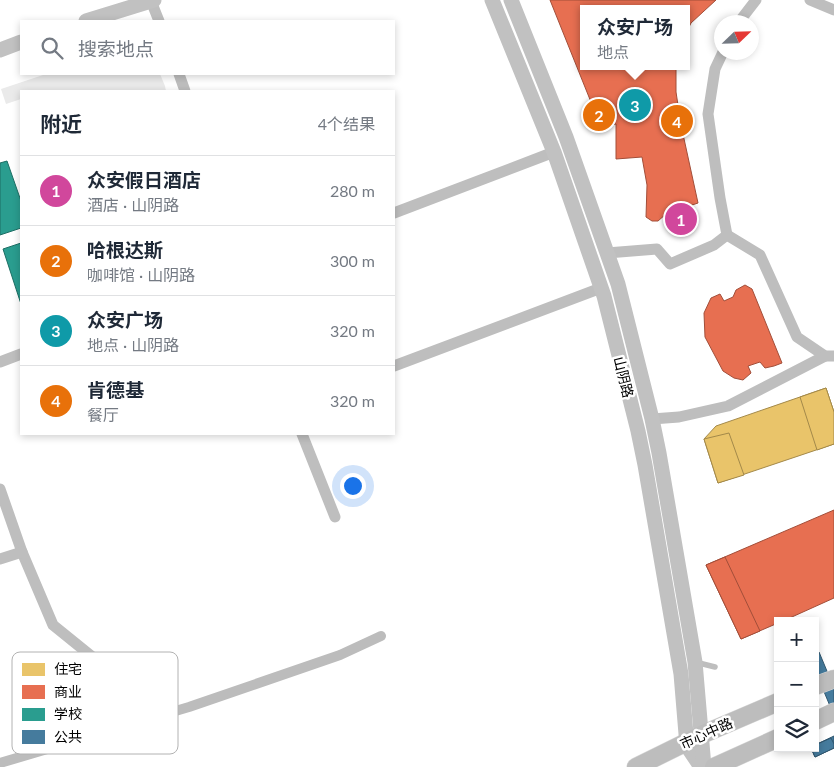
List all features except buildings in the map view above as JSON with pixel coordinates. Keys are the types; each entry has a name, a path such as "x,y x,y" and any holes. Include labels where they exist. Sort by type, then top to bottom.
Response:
{"main road":[{"path":"89,20 152,0"},
{"name":"山阴路","path":"492,0 554,152 601,288 636,421 681,674 702,767"},
{"name":"山阴路","path":"511,0 566,137 618,284 652,419 695,662 694,738"},
{"path":"0,50 20,42"},
{"path":"819,685 834,679"},
{"name":"市心中路","path":"636,767 694,738 774,704"},
{"path":"819,719 834,712"},
{"path":"714,767 774,740"}],"street":[{"path":"152,0 159,20"},
{"path":"744,15 756,0"},
{"path":"810,0 834,10"},
{"path":"719,60 715,70 708,114 727,235 760,255 797,337 829,356"},
{"path":"179,75 185,90"},
{"path":"395,213 554,152"},
{"path":"607,253 657,249 670,264 714,245 727,235"},
{"path":"395,366 601,288"},
{"path":"0,362 20,354"},
{"path":"652,419 678,418 728,406 829,356"},
{"path":"302,435 335,516"},
{"path":"0,489 22,552 53,625 86,652"},
{"path":"0,558 22,552"}],"lane":[{"path":"695,662 715,667"}],"shaded area":[{"path":"43,75 160,75 166,90 20,90 20,99 6,104 1,89"}],"waterway":[{"path":"178,710 340,655 381,636"},
{"path":"0,763 30,754"}],"place":[{"name":"众安广场","path":"635,105"},
{"name":"哈根达斯","path":"599,115"},
{"name":"肯德基","path":"677,121"},
{"name":"众安假日酒店","path":"681,219"}]}
